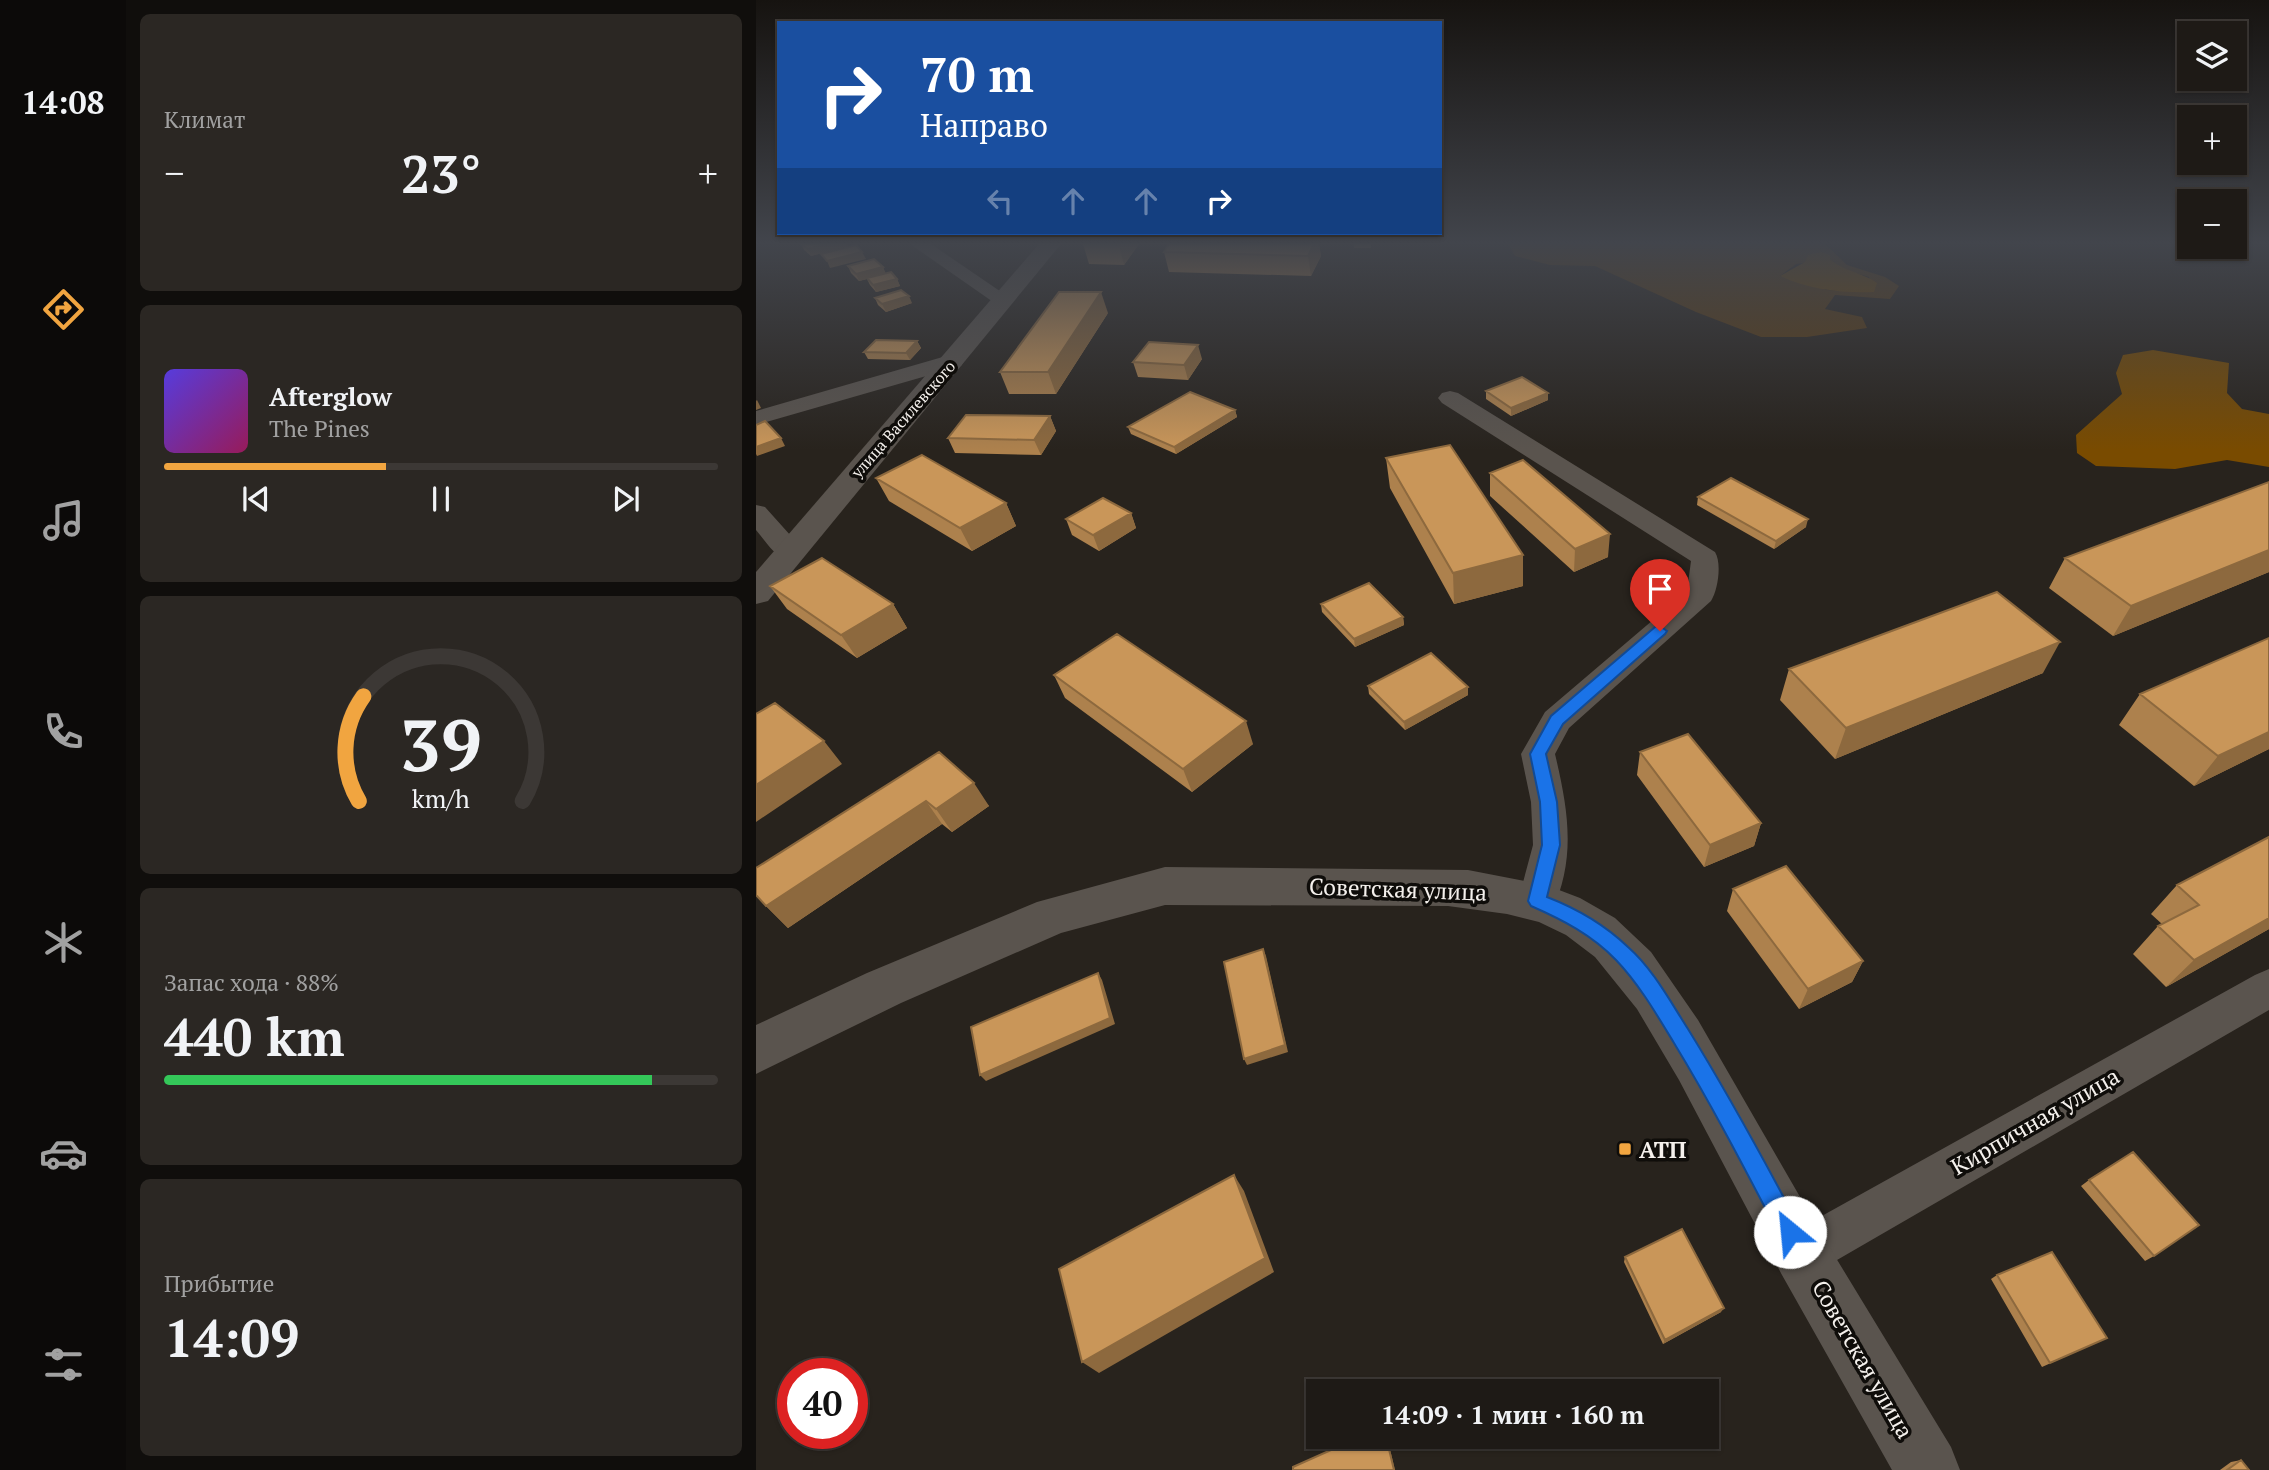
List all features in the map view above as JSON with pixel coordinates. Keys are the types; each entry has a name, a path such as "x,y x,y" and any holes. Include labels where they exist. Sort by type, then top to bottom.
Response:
{"street":[{"name":"улица Василевского","path":"756,593 993,313"},
{"path":"756,418 953,361"},
{"path":"1450,398 1704,558 1701,594 1557,720 1538,754 1549,802 1551,845 1537,901"},
{"path":"756,513 790,552"},
{"name":"Советская улица","path":"756,1050 884,988 1053,916 1165,886 1448,887 1493,891 1537,901 1567,913 1598,932 1624,955 1656,997 1721,1101 1801,1254 1928,1470"},
{"name":"Кирпичная улица","path":"1801,1254 2269,988"}],"shaded area":[{"path":"1698,313 1842,313 1862,317 1867,328 1807,337 1761,337"},
{"path":"2153,350 2229,363 2227,393 2242,409 2269,414 2269,467 2227,460 2175,469 2096,466 2077,453 2076,435 2122,394 2116,373 2123,355"}],"building":[{"path":"1044,313 1087,313 1048,372 1000,372"},
{"path":"876,340 917,341 906,353 864,352"},
{"path":"1149,342 1198,345 1184,365 1133,362"},
{"path":"1522,377 1548,393 1511,408 1486,391"},
{"path":"1190,392 1235,410 1174,447 1128,427"},
{"path":"966,415 1050,416 1034,440 948,438"},
{"path":"765,421 781,438 756,447 756,425"},
{"path":"1450,445 1523,555 1453,573 1386,458"},
{"path":"922,455 1006,503 960,528 876,478"},
{"path":"1523,460 1610,534 1575,549 1490,473"},
{"path":"1731,478 1808,519 1776,541 1698,497"},
{"path":"2269,482 2269,550 2131,606 2065,558"},
{"path":"1103,498 1131,513 1093,535 1066,519"},
{"path":"822,558 893,604 841,635 770,586"},
{"path":"1369,583 1403,617 1354,639 1321,604"},
{"path":"1997,592 2060,642 1846,728 1789,669"},
{"path":"1117,634 1246,721 1183,769 1054,675"},
{"path":"2269,638 2269,732 2218,756 2140,694"},
{"path":"1431,653 1468,687 1404,722 1368,686"},
{"path":"775,703 824,741 756,785 756,714"},
{"path":"1688,734 1761,823 1710,845 1640,752"},
{"path":"939,752 974,783 936,809 926,801 766,906 756,895 756,868"},
{"path":"2269,837 2269,918 2194,960 2158,926 2199,905 2177,885"},
{"path":"1786,866 1863,961 1808,989 1733,889"},
{"path":"1263,949 1285,1045 1244,1059 1224,962"},
{"path":"1098,973 1110,1018 980,1075 971,1027"},
{"path":"2133,1152 2199,1225 2154,1256 2089,1180"},
{"path":"1234,1175 1265,1258 1082,1362 1059,1269"},
{"path":"1682,1229 1724,1308 1665,1340 1625,1257"},
{"path":"2052,1252 2107,1338 2050,1363 1997,1275"},
{"path":"1333,1449 1389,1449 1394,1470 1293,1470 1293,1467"},
{"path":"2241,1460 2249,1470 2227,1470"}],"place":[{"name":"АТП","path":"1625,1149"}],"route":[{"path":"1660,631 1557,720 1538,754 1549,802 1551,845 1537,901 1567,913 1598,932 1624,955 1656,997 1721,1101 1790,1232"}]}
